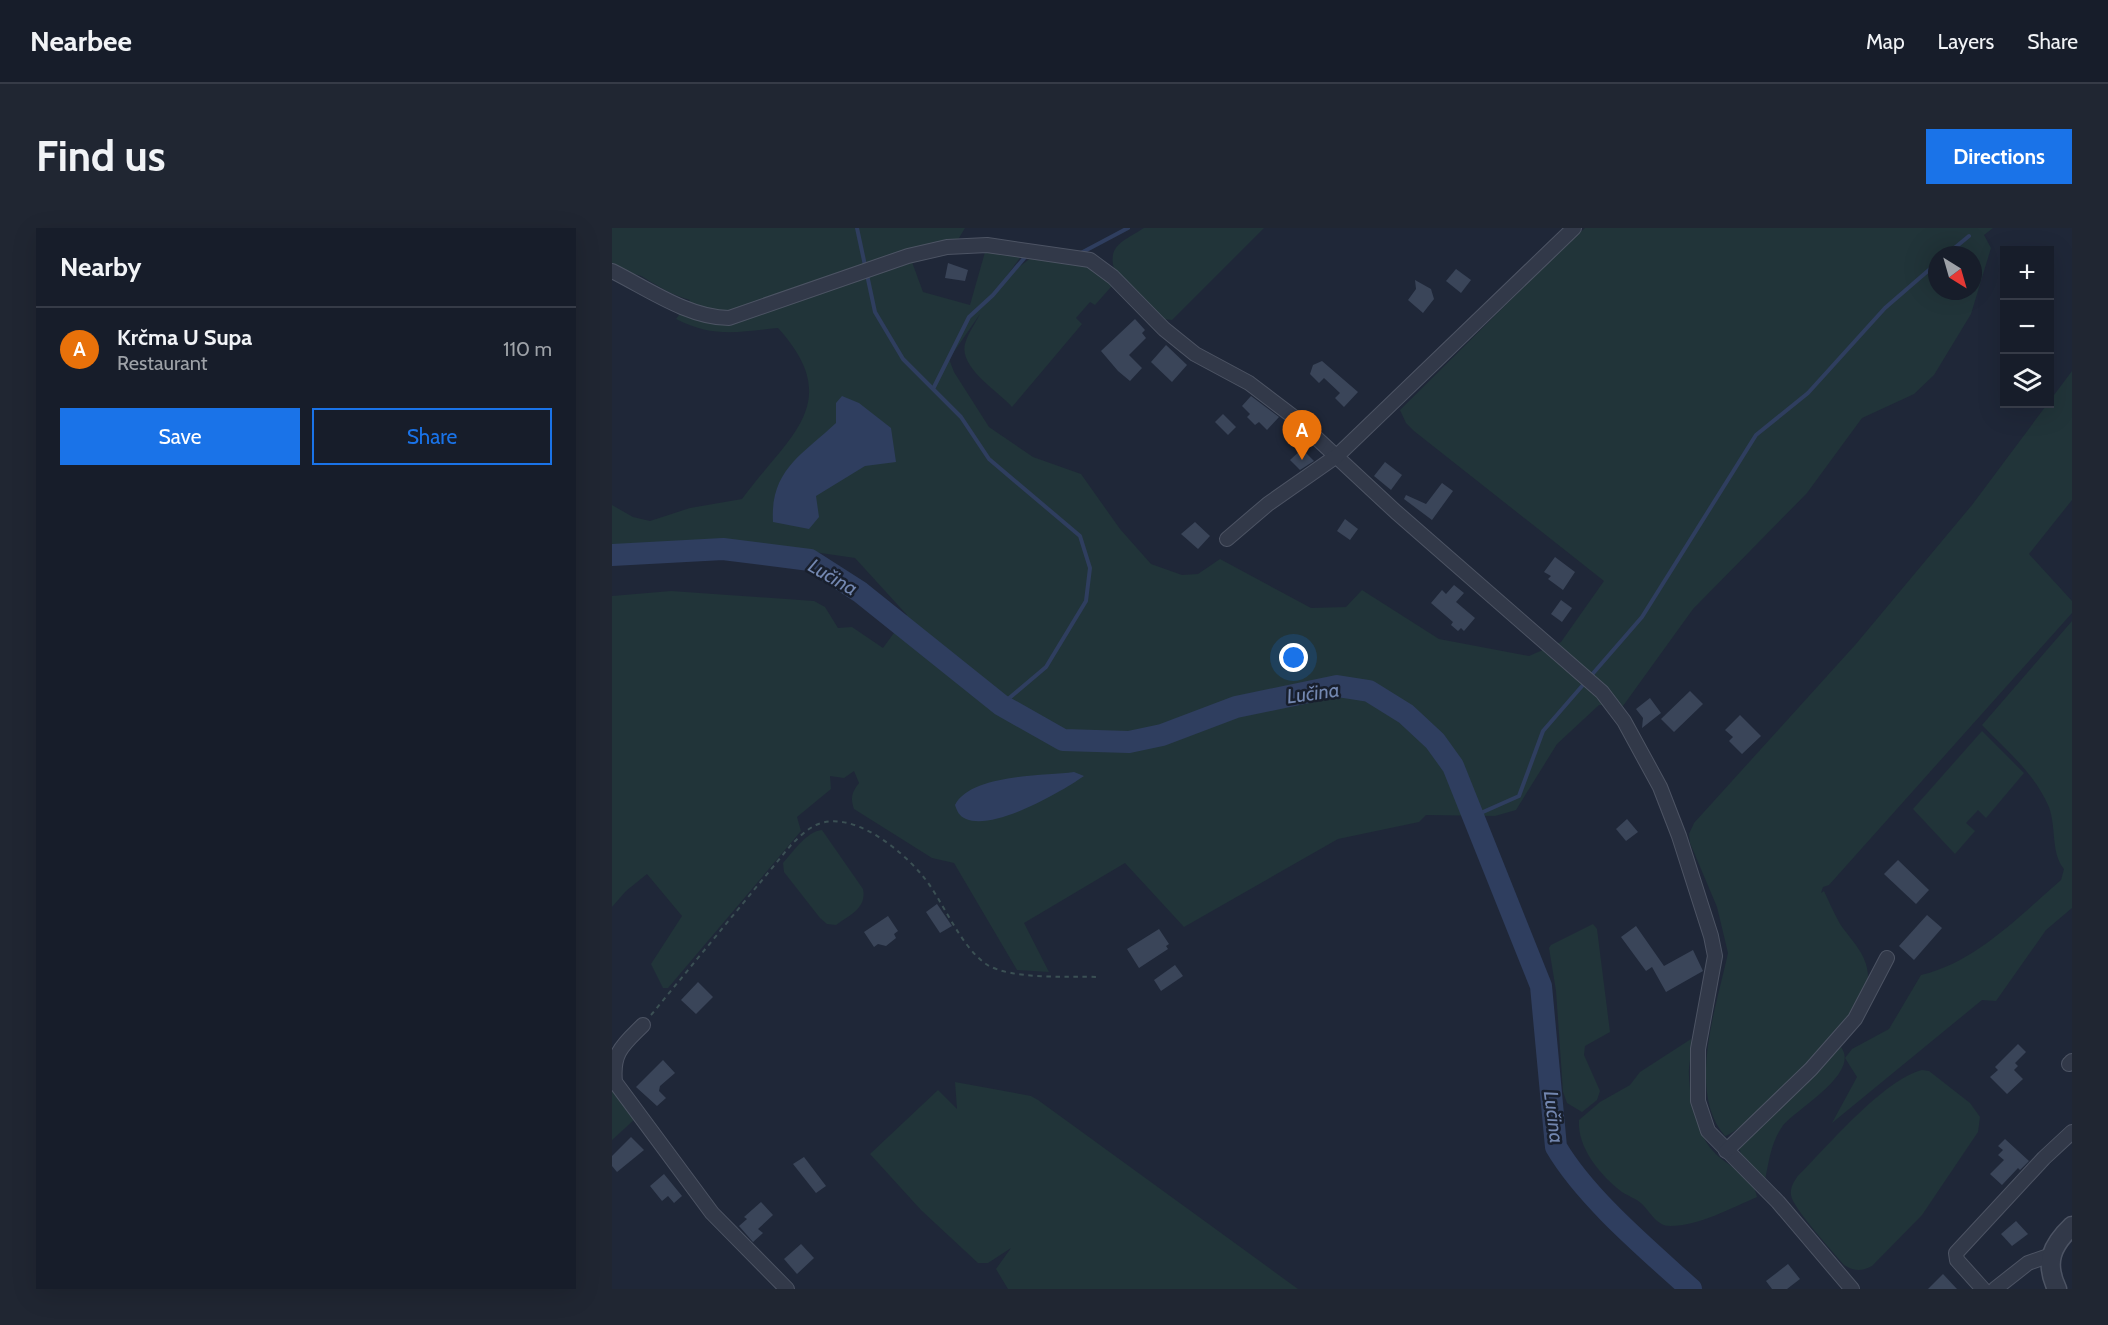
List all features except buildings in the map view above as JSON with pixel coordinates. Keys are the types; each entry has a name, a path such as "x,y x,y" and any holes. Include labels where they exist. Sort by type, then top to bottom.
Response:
{"street":[{"path":"1227,539 1268,504 1338,455 1574,228"},
{"path":"612,271 692,310 712,318 729,318 908,256 947,247 987,245 1090,260 1113,277 1164,329 1195,354 1249,383 1295,417 1396,512 1602,692 1624,721 1660,787 1679,836 1711,936 1715,956 1698,1049 1698,1101 1708,1131 1778,1202 1852,1289"},
{"path":"1726,1151 1811,1069 1855,1019 1887,958"},
{"path":"643,1025 619,1050 614,1067 615,1082 712,1213 787,1289"},
{"path":"1983,1289 1957,1260 1956,1253 2036,1166 2072,1132"},
{"path":"2057,1289 2050,1271 2051,1255 2055,1243 2072,1226"},
{"path":"1995,1289 2028,1263 2051,1255"}],"path":[{"path":"643,1025 791,845 817,825 828,823 850,824 881,837 921,874 974,952 985,963 1002,972 1098,977"}],"green space":[{"path":"612,228 965,228 959,238 951,243 891,258 895,269 912,262 923,292 970,305 985,252 1022,255 1006,277 1032,257 1090,268 1108,279 1111,287 1095,305 1090,302 1076,318 1082,324 1012,407 981,378 968,362 965,353 966,340 980,314 949,359 954,372 989,427 1033,457 1081,474 1120,529 1151,564 1182,575 1198,574 1220,559 1311,608 1346,607 1362,590 1439,639 1529,656 1561,642 1604,581 1414,431 1406,423 1400,410 1561,250 1585,228 1993,228 1984,235 1991,248 1982,278 1982,246 1928,246 1928,300 1975,300 1971,314 1934,375 1914,394 1862,418 1807,493 1693,609 1623,706 1599,705 1557,744 1516,810 1495,816 1426,815 1419,822 1338,839 1184,927 1125,863 1024,923 1049,972 1017,970 954,863 932,858 854,809 852,795 859,783 854,771 844,778 830,776 831,789 797,817 801,831 668,988 663,988 651,964 682,916 647,874 626,891 612,907 612,596 671,591 814,601 825,607 838,628 852,627 883,648 907,615 855,558 731,540 612,548 612,505 633,517 650,521 690,508 742,499 792,437 803,418 809,398 808,378 798,354 778,328 726,332 689,325 676,319 690,300 671,293 641,276 612,267"},
{"path":"1144,228 1264,228 1172,320 1163,319 1114,268 1113,254 1116,248 1125,239"},
{"path":"2072,371 2072,500 2029,554 2072,601 2072,613 1829,885 1823,887 1821,893 1824,891 1840,924 1865,960 1868,978 1862,1002 1838,1031 1774,1097 1736,1130 1725,1136 1713,1118 1707,1096 1706,1072 1712,1022 1728,953 1717,907 1690,843 1689,834 1694,823 1856,644 1972,505 2044,408 2054,408 2054,395"},
{"path":"2072,621 2072,908 2046,930 1996,1001 1982,1000 1832,1123 1857,1077 1845,1058 1852,1049 1889,1029 1921,975 1941,969 1978,949 2061,880 2064,869 2055,847 2051,813 2042,793 2019,762 1982,725"},
{"path":"1982,731 2024,773 1986,818 1978,810 1966,823 1975,831 1955,854 1913,809"},
{"path":"822,830 863,889 864,896 860,906 836,925 827,924 820,918 784,872 783,863 796,848 811,834"},
{"path":"1593,924 1597,929 1610,1032 1585,1046 1584,1055 1600,1091 1597,1100 1582,1112 1567,1103 1563,1092 1556,991 1549,948"},
{"path":"1691,1039 1690,1085 1702,1135 1718,1156 1751,1183 1757,1197 1703,1220 1670,1226 1661,1224 1642,1204 1622,1192 1599,1170 1582,1141 1579,1120 1600,1102 1630,1085 1640,1072"},
{"path":"1841,1047 1845,1057 1842,1068 1834,1080 1789,1120 1778,1133 1765,1180 1741,1155 1739,1146"},
{"path":"1922,1070 1929,1071 1970,1103 1980,1117 1978,1132 1922,1215 1872,1266 1861,1270 1851,1269 1844,1265 1805,1219 1793,1201 1792,1187 1797,1177 1873,1100 1907,1076"},
{"path":"955,1082 1031,1096 1038,1100 1298,1289 1008,1289 996,1269 1011,1248 988,1263 978,1263 921,1210 870,1154 938,1090 957,1109"},
{"path":"612,1090 636,1118 612,1140"}],"water":[{"path":"842,396 859,403 891,428 896,462 865,466 816,496 819,517 809,529 773,522 773,504 783,476 800,455 836,423 836,403"},
{"path":"1074,772 1084,776 1044,800 993,820 966,819 955,805 963,795 976,787 992,782 1009,778"}],"waterway":[{"path":"857,228 875,312 903,359 961,417 989,459 1080,536 1090,568 1086,601 1046,667 1001,705"},
{"path":"1079,254 1128,228"},
{"path":"1957,246 1969,236"},
{"path":"934,387 969,317 993,295 1026,256"},
{"path":"1474,816 1519,796 1543,731 1642,617 1756,435 1808,393 1885,308 1928,271"},
{"name":"Lučina","path":"612,555 723,549 810,560 860,592 1001,705 1063,740 1129,742 1162,735 1236,707 1337,686 1369,691 1406,714 1435,741 1453,766 1541,986 1556,1147 1600,1204 1691,1289"}],"place":[{"name":"Krčma U Supa","path":"1302,460"}]}
